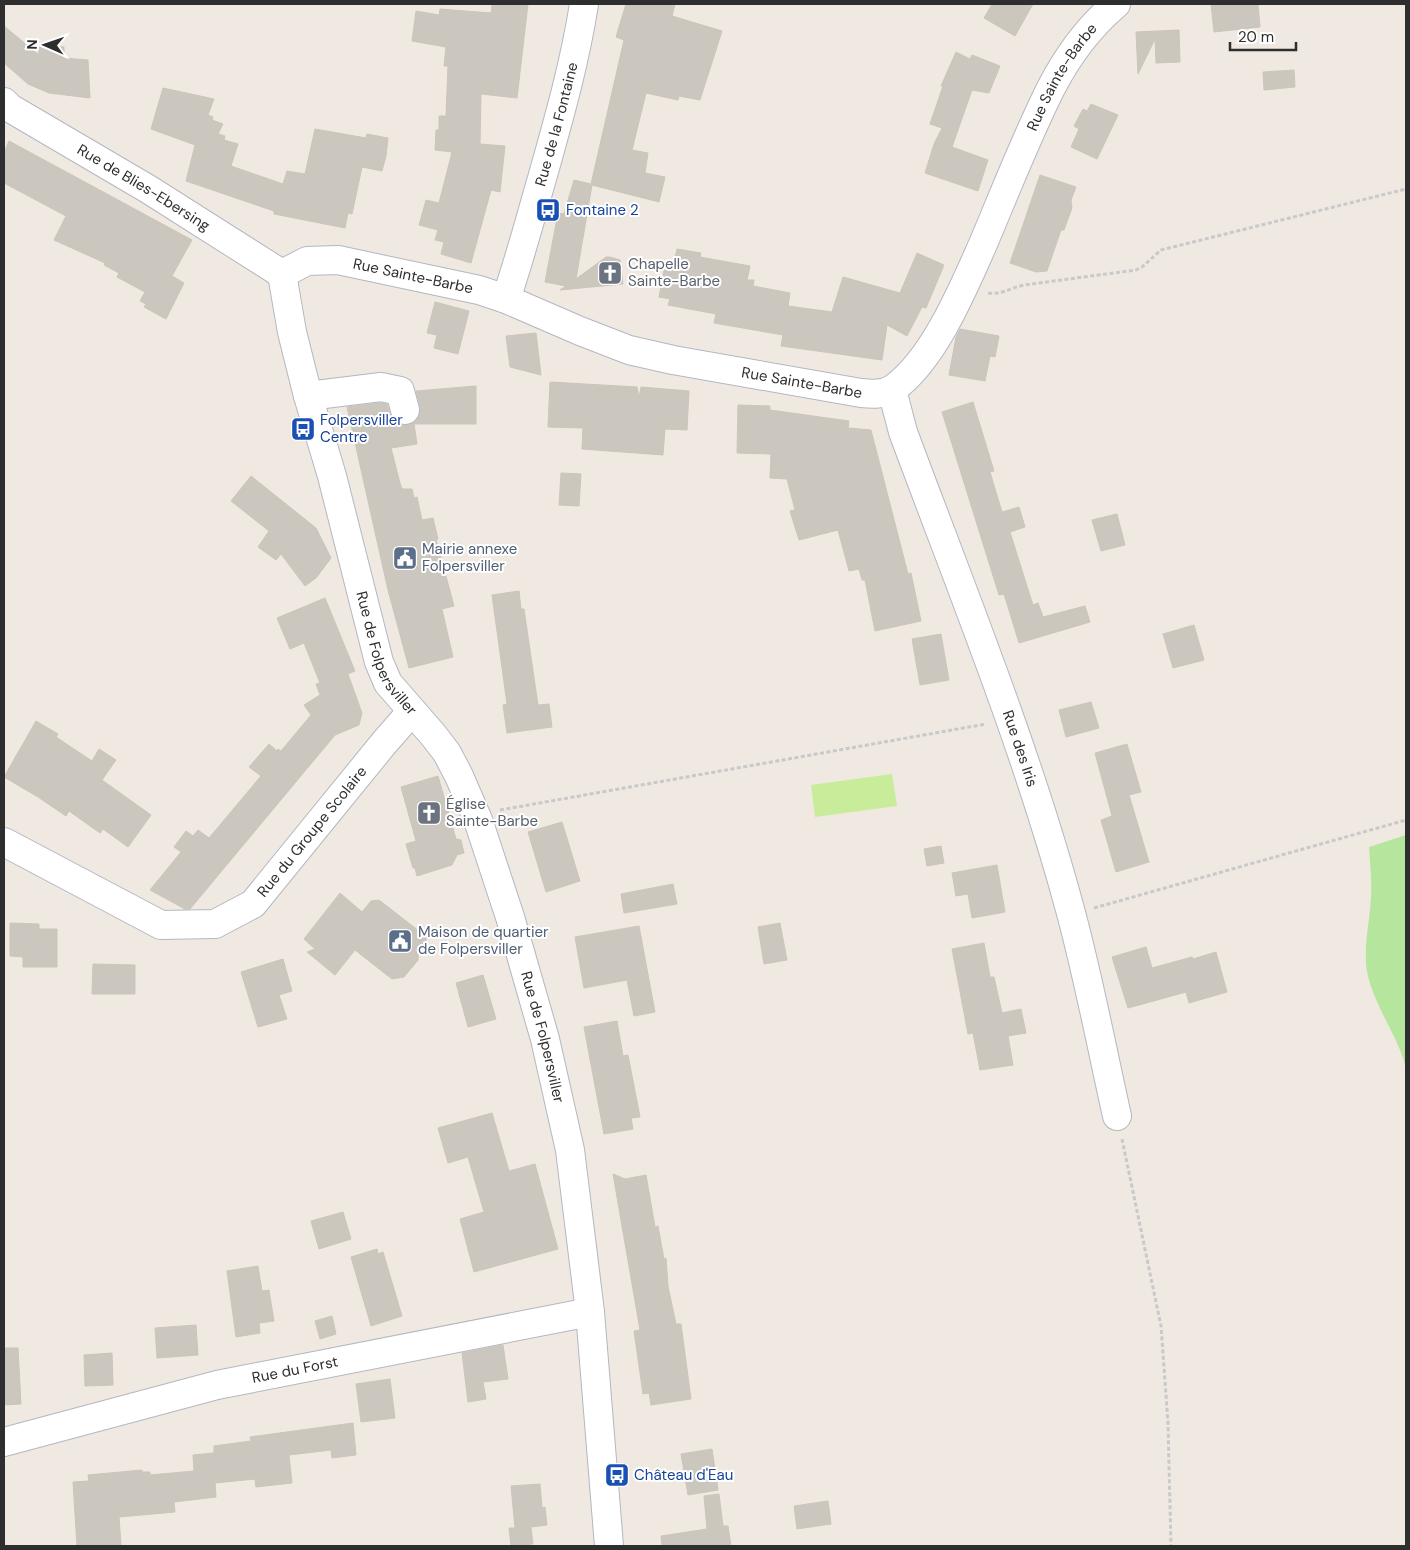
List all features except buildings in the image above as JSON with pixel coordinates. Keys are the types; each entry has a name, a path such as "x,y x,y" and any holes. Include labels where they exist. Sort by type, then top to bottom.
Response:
{"street":[{"name":"Rue de la Fontaine","path":"506,299 566,96 584,4"},
{"name":"Rue Sainte-Barbe","path":"282,274 307,261 338,260 454,284 506,299 629,350 673,360 861,393 878,394 892,390 910,375 921,361 961,295 1052,86 1079,44 1116,4"},
{"name":"Rue de Blies-Ebersing","path":"6,108 148,189 282,274"},
{"name":"Rue de Folpersviller","path":"282,274 292,332 308,396 332,476 379,662 388,683 447,753 459,776 475,814 510,917 545,1039 570,1150 590,1312 609,1546"},
{"path":"308,396 382,387 400,391 405,410"},
{"name":"Rue des Iris","path":"892,390 903,432 1010,719 1044,820 1072,914 1117,1116"},
{"name":"Rue du Groupe Scolaire","path":"4,842 161,925 215,924 253,904 412,711"},
{"name":"Rue du Forst","path":"4,1442 217,1385 590,1312"}],"path":[{"path":"965,285 995,294 1003,293 1024,284 1136,270 1161,250 1406,189"},
{"path":"475,814 1010,719"},
{"path":"1072,914 1406,820"},
{"path":"1117,1116 1161,1326 1168,1423 1171,1546"}],"green space":[{"path":"892,774 897,806 815,817 811,785"},
{"path":"1406,835 1406,1068 1398,1045 1372,988 1366,966 1366,957 1371,891 1369,847"}],"place":[{"name":"Fontaine 2","path":"548,210"},
{"name":"Chapelle Sainte-Barbe","path":"610,273"},
{"name":"Folpersviller Centre","path":"303,429"},
{"name":"Mairie annexe Folpersviller","path":"405,558"},
{"name":"Église Sainte-Barbe","path":"429,813"},
{"name":"Maison de quartier de Folpersviller","path":"400,941"},
{"name":"Château d'Eau","path":"617,1475"}]}
